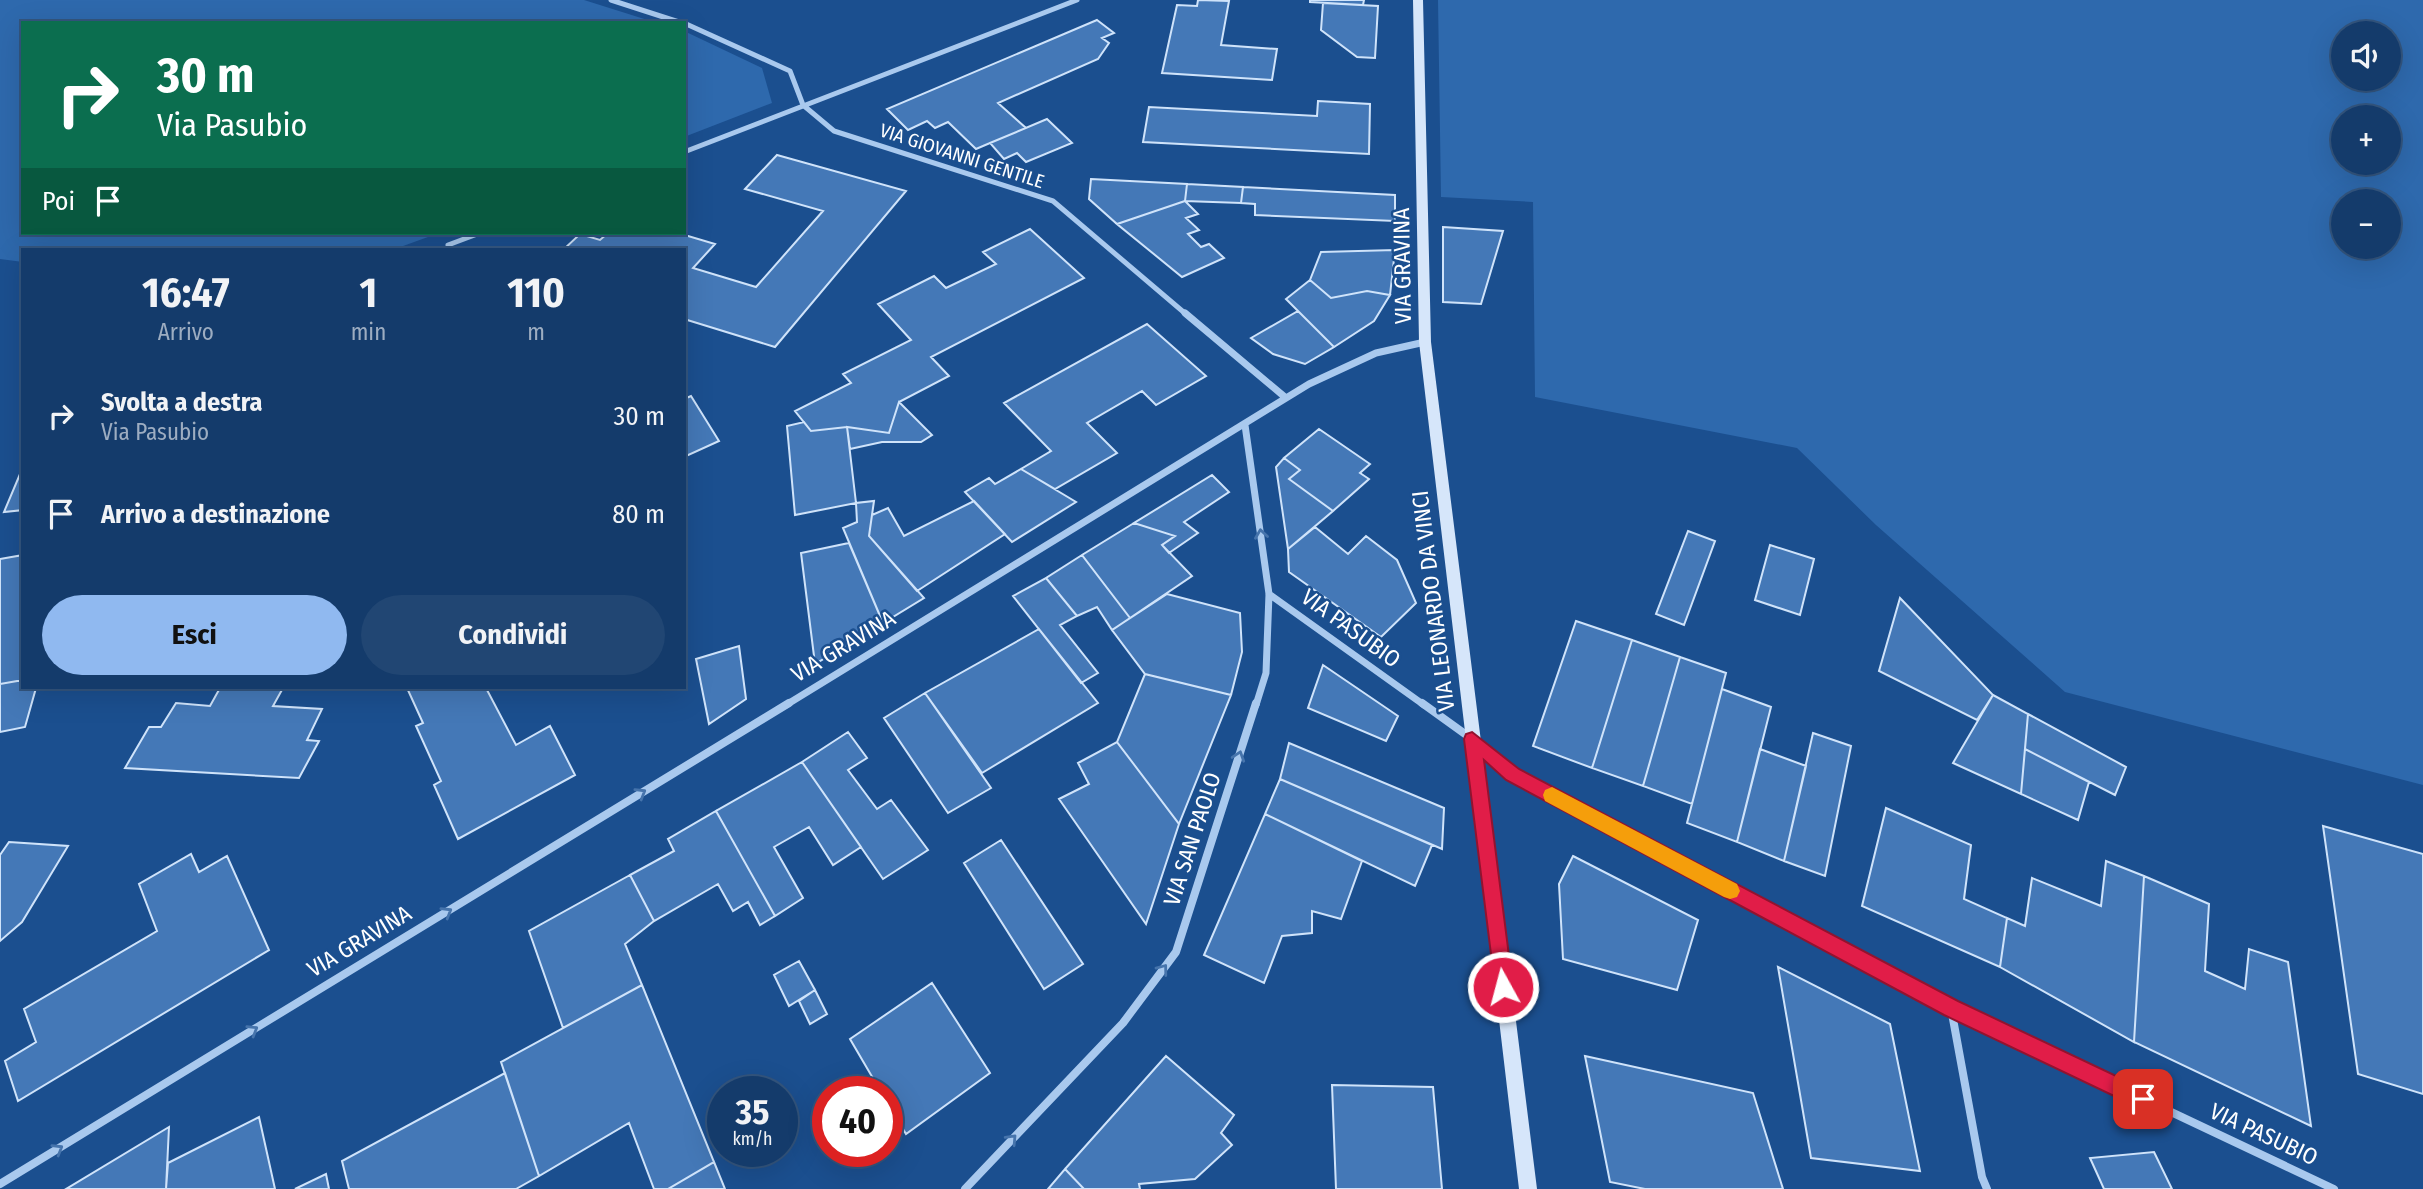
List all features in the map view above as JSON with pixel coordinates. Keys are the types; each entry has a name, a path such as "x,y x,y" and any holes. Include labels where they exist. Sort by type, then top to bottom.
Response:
{"street":[{"path":"611,0 677,21"},
{"path":"686,151 1077,0"},
{"name":"VIA GRAVINA","path":"0,1184 1286,398 1359,358 1392,346 1425,342 1418,0"},
{"path":"686,24 790,71 803,106"},
{"name":"VIA GIOVANNI GENTILE","path":"803,106 834,131 1053,201 1286,398"},
{"path":"448,246 475,235"},
{"name":"VIA LEONARDO DA VINCI","path":"1425,342 1528,1189"},
{"name":"VIA SAN PAOLO","path":"965,1189 1122,1023 1176,952 1266,673 1269,594 1245,425"},
{"name":"VIA PASUBIO","path":"1269,594 1472,739 1513,775 1951,1008 2334,1189"},
{"path":"1951,1008 1982,1177 1987,1189"}],"shaded area":[{"path":"0,0 584,0 651,21 21,21 21,235 433,235 398,248 21,248 21,262 0,259"},
{"path":"1438,0 2423,0 2423,785 2065,692 1876,525 1797,448 1535,397 1533,202 1441,197"},
{"path":"686,32 762,68 772,103 686,136"}],"building":[{"path":"1198,0 1229,1 1221,45 1277,49 1272,80 1162,73 1177,5 1197,6"},
{"path":"1310,0 1364,0 1363,5"},
{"path":"1323,3 1378,6 1375,58 1357,57 1321,30"},
{"path":"1097,20 1114,33 1102,38 1109,43 1098,59 998,103 1026,128 976,149 948,122 935,128 927,121 908,130 887,109"},
{"path":"1318,101 1370,104 1369,154 1143,142 1149,107 1317,116"},
{"path":"1047,119 1072,143 1026,162 1017,153 1004,159 990,143"},
{"path":"777,155 906,191 775,347 686,320 686,248 565,248 579,235 600,240 606,235 685,235 715,244 693,268 756,287 823,211 745,189"},
{"path":"1091,179 1187,184 1185,201 1117,224 1089,199"},
{"path":"1187,184 1243,187 1241,203 1185,201"},
{"path":"1243,187 1395,195 1395,221 1255,215 1255,204 1241,203"},
{"path":"1185,201 1198,214 1186,218 1199,230 1188,234 1201,247 1209,244 1224,258 1182,277 1117,224"},
{"path":"1443,227 1503,231 1481,304 1443,302"},
{"path":"1030,229 1084,278 931,357 949,376 899,402 889,433 847,427 811,431 795,411 851,383 843,374 911,340 878,304 934,276 946,288 996,264 983,252"},
{"path":"1395,250 1390,295 1367,291 1331,298 1310,280 1321,252"},
{"path":"1310,280 1331,298 1367,291 1390,295 1374,321 1334,347 1286,299"},
{"path":"1298,311 1334,347 1305,364 1273,354 1251,338"},
{"path":"1147,324 1206,376 1156,405 1142,391 1087,423 1117,453 1055,489 1021,469 1051,451 1004,403"},
{"path":"691,396 719,441 686,456 686,398"},
{"path":"899,402 932,435 921,442 882,442 850,449 847,427 889,433"},
{"path":"804,422 811,431 847,427 856,503 795,515 787,426"},
{"path":"1319,429 1370,464 1360,473 1369,479 1333,511 1289,479 1300,470 1284,458"},
{"path":"1284,458 1300,470 1289,479 1333,511 1288,549 1276,467"},
{"path":"1021,469 1076,502 1012,542 965,492 989,478 995,484"},
{"path":"21,472 21,510 4,512"},
{"path":"1212,475 1229,492 1184,522 1198,533 1169,553 1162,545 1175,536 1134,523"},
{"path":"874,501 869,536 924,598 883,623 843,528 857,522 856,503"},
{"path":"974,501 1005,534 917,591 869,536 872,515 888,508 904,536"},
{"path":"1134,523 1175,536 1162,545 1192,576 1130,618 1082,555"},
{"path":"1315,527 1348,554 1366,536 1397,560 1416,603 1381,637 1289,572 1288,549"},
{"path":"1688,531 1715,541 1684,625 1656,614"},
{"path":"849,543 883,623 815,664 801,553"},
{"path":"1770,545 1814,559 1800,615 1755,600"},
{"path":"21,555 21,680 0,684 0,559"},
{"path":"1082,555 1130,618 1112,630 1097,607 1077,616 1046,578"},
{"path":"1046,578 1077,616 1060,625 1098,673 1081,683 1013,596"},
{"path":"1167,594 1240,613 1242,652 1231,695 1145,674 1112,630"},
{"path":"1900,598 1993,695 1977,720 1879,671"},
{"path":"1576,621 1632,640 1592,768 1533,746"},
{"path":"1039,629 1098,703 982,773 925,693"},
{"path":"1632,640 1680,657 1643,786 1592,768"},
{"path":"739,646 746,699 709,724 696,659"},
{"path":"1680,657 1726,673 1692,804 1643,786"},
{"path":"1323,665 1398,716 1386,741 1308,708"},
{"path":"1145,674 1231,695 1179,824 1117,742"},
{"path":"21,680 21,689 36,689 25,727 0,732 0,684"},
{"path":"219,689 282,689 273,706 322,709 307,740 319,741 299,778 125,768 149,727 161,727 176,703 210,706"},
{"path":"407,689 487,689 516,745 550,726 575,775 458,839 434,785 441,781 416,726 423,723"},
{"path":"1722,689 1771,707 1737,842 1687,823"},
{"path":"925,693 991,788 948,813 884,718"},
{"path":"1993,695 2028,714 2021,794 1953,763"},
{"path":"2028,714 2126,767 2115,795 2025,749"},
{"path":"848,732 867,758 848,770 877,809 891,800 928,850 883,879 802,762"},
{"path":"1813,733 1851,746 1825,876 1784,861"},
{"path":"1117,742 1179,824 1146,924 1059,799 1089,784 1078,763"},
{"path":"1289,743 1444,808 1442,849 1280,779"},
{"path":"1760,749 1806,766 1784,861 1737,842"},
{"path":"2025,749 2089,782 2078,820 2021,794"},
{"path":"802,762 861,847 833,865 809,827 774,847 803,898 775,916 716,811"},
{"path":"1280,779 1432,845 1415,886 1265,814"},
{"path":"1886,808 1971,845 1964,899 2007,918 2000,967 1862,906"},
{"path":"716,811 775,916 760,925 748,902 733,911 718,884 654,921 630,875 674,851 668,839"},
{"path":"1265,814 1362,861 1341,919 1312,911 1312,933 1282,936 1264,983 1204,955"},
{"path":"2323,826 2423,854 2423,1094 2358,1074"},
{"path":"1001,840 1083,964 1044,989 964,863"},
{"path":"9,842 68,846 22,922 0,941 0,855"},
{"path":"191,854 199,872 227,856 269,950 18,1101 5,1061 36,1042 24,1009 157,931 139,884"},
{"path":"1573,856 1698,920 1677,990 1563,959 1559,884"},
{"path":"2106,861 2144,876 2134,1042 2000,967 2007,918 2025,926 2032,878 2101,906"},
{"path":"630,875 654,921 625,944 642,985 563,1028 529,931"},
{"path":"2144,876 2209,904 2205,971 2245,989 2249,949 2288,962 2311,1126 2134,1042"},
{"path":"799,961 815,990 789,1006 774,975"},
{"path":"1778,967 1890,1024 1920,1171 1811,1158"},
{"path":"932,983 990,1073 906,1134 903,1129 903,1076 872,1076 850,1039"},
{"path":"642,985 707,1145 707,1166 668,1189 654,1189 629,1123 539,1176 501,1062"},
{"path":"815,990 827,1014 810,1024 799,1001"},
{"path":"1166,1056 1234,1115 1221,1133 1232,1145 1195,1179 1139,1184 1140,1189 1084,1189 1065,1169"},
{"path":"1585,1056 1753,1093 1783,1189 1645,1189 1610,1182"},
{"path":"505,1073 539,1176 516,1189 349,1189 342,1161"},
{"path":"1332,1085 1433,1087 1442,1189 1336,1189"},
{"path":"259,1117 275,1189 166,1189 168,1163"},
{"path":"169,1127 166,1189 66,1189"},
{"path":"2154,1152 2172,1189 2104,1189 2090,1158"},
{"path":"707,1166 716,1167 725,1189 668,1189"},
{"path":"1065,1169 1084,1189 1048,1189"},
{"path":"326,1174 329,1189 295,1189"}],"slow traffic":[{"path":"1552,795 1730,891"}],"route":[{"path":"1503,987 1472,739 1513,775 1951,1008 2143,1099"}]}
